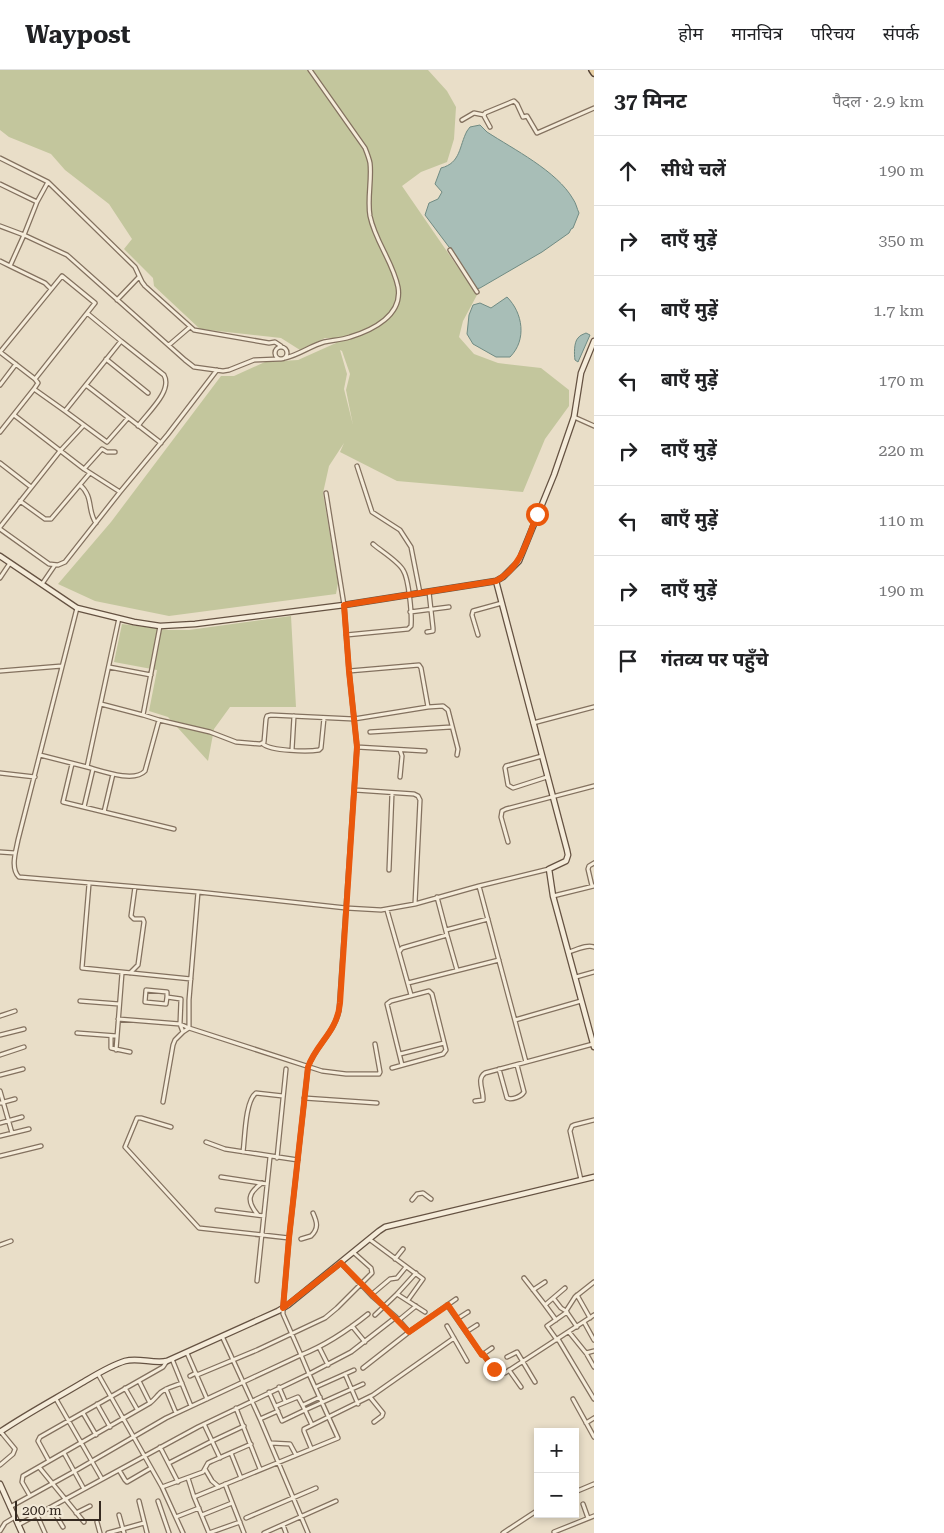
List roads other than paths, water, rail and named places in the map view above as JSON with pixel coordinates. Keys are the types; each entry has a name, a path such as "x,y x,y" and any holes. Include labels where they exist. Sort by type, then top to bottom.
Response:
{"main road":[{"path":"592,70 594,74"}],"street":[{"path":"0,226 67,255 194,367 229,370 248,362 285,358 323,342 351,337 375,326 394,310 399,294 391,266 370,217 370,162 365,148 310,70"},
{"path":"462,120 474,114 484,114 515,102 523,117 528,117 538,133 594,108"},
{"path":"484,114 490,128"},
{"path":"0,158 48,182 135,267 145,286 190,327 200,332 277,342 295,354"},
{"path":"10,266 37,202 48,182"},
{"path":"0,184 37,202"},
{"path":"450,250 477,292"},
{"path":"0,261 45,283 52,289"},
{"path":"0,432 38,383 0,352 62,276 95,303 35,379"},
{"path":"117,300 139,276"},
{"path":"87,313 164,375 167,382 165,392 138,426"},
{"path":"169,346 190,327"},
{"path":"65,411 121,340"},
{"path":"0,556 77,608 160,626 194,624 344,605 496,581 503,577 518,561 554,475 574,417 581,373 594,341"},
{"path":"269,342 276,349"},
{"path":"268,359 281,346"},
{"path":"285,358 287,350"},
{"path":"275,354 279,359"},
{"path":"106,359 148,393"},
{"path":"0,384 16,364"},
{"path":"84,425 31,487 0,528 50,564 55,565 65,562 217,370"},
{"path":"86,385 161,443"},
{"path":"34,389 108,442"},
{"path":"14,415 89,474 106,482 120,492"},
{"path":"574,417 594,426"},
{"path":"84,469 128,418"},
{"path":"102,449 107,452 115,452"},
{"path":"0,462 31,487"},
{"path":"357,466 372,512 400,530 411,547 420,593"},
{"path":"20,501 45,519 51,519 89,474"},
{"path":"80,485 89,497 93,520 96,523"},
{"path":"194,1497 338,1438 283,1314 289,1238 308,1067 334,1026 339,1012 355,790 357,747 344,605 326,493"},
{"path":"346,635 408,629 411,626 409,595 403,569 373,544"},
{"path":"0,578 10,563"},
{"path":"42,584 55,565"},
{"path":"77,608 15,853 14,869 17,874 22,878 198,892 346,908 387,910 548,869 566,861 568,856 496,581"},
{"path":"427,632 433,630 429,592"},
{"path":"478,635 472,615 473,611 502,603"},
{"path":"410,612 448,607"},
{"path":"87,767 119,618"},
{"path":"143,715 160,626"},
{"path":"349,671 419,665 428,706"},
{"path":"0,671 62,666"},
{"path":"109,667 151,675"},
{"path":"101,704 210,732 236,742 263,744 267,747 292,750 319,750 321,748 324,718"},
{"path":"263,744 267,716 354,718 428,706 445,707 450,716 451,727 458,749 457,755"},
{"path":"533,723 594,707"},
{"path":"292,750 294,716"},
{"path":"40,755 113,774 138,776 145,771 159,720"},
{"path":"370,732 451,727"},
{"path":"357,747 425,751"},
{"path":"399,750 402,756 400,777"},
{"path":"542,756 506,766 508,785 513,788 547,776"},
{"path":"72,764 63,802 174,829"},
{"path":"84,808 93,769"},
{"path":"0,773 35,777"},
{"path":"104,812 113,774"},
{"path":"508,842 500,817 502,811 594,786"},
{"path":"355,790 414,794 418,796 420,800 415,904"},
{"path":"389,870 392,793"},
{"path":"0,852 15,853"},
{"path":"553,896 593,886 588,869 594,863"},
{"path":"475,1101 483,1100 480,1078 482,1075 594,1045 553,896 548,869"},
{"path":"89,884 82,968 192,979"},
{"path":"479,886 526,1062"},
{"path":"130,973 138,965 144,922 143,919 134,919 131,916 135,887"},
{"path":"189,1028 189,1000 198,892"},
{"path":"437,896 458,970"},
{"path":"387,910 411,995"},
{"path":"446,930 488,919"},
{"path":"399,952 402,948 447,935"},
{"path":"569,952 588,946 594,947"},
{"path":"408,983 499,960"},
{"path":"576,977 594,972"},
{"path":"116,1050 122,973"},
{"path":"146,990 167,992 167,997 166,1004 145,1002 146,990"},
{"path":"392,1068 443,1054 446,1050 431,992 426,991 411,995 390,1001 387,1004 402,1065"},
{"path":"167,997 189,1000"},
{"path":"181,999 180,1024 183,1032"},
{"path":"80,1000 120,1004"},
{"path":"515,1020 581,1001"},
{"path":"0,1016 15,1011"},
{"path":"118,1019 180,1024 308,1067 335,1073 377,1075 380,1072 376,1044"},
{"path":"0,1035 24,1028"},
{"path":"163,1102 173,1045 175,1040 189,1028"},
{"path":"77,1033 117,1036"},
{"path":"111,1036 110,1047 130,1052"},
{"path":"400,1054 444,1043"},
{"path":"0,1055 24,1047"},
{"path":"499,1069 507,1098 511,1098 524,1092 516,1065"},
{"path":"0,1075 23,1069"},
{"path":"277,1158 286,1069"},
{"path":"0,1091 12,1133"},
{"path":"244,1152 248,1107 252,1096 256,1093 283,1096"},
{"path":"304,1098 376,1103"},
{"path":"2,1103 15,1099"},
{"path":"0,1122 22,1117"},
{"path":"171,1127 137,1118 125,1145 126,1149 199,1228 289,1238"},
{"path":"581,1181 570,1131 574,1125 594,1120"},
{"path":"0,1136 29,1129"},
{"path":"206,1142 224,1149 298,1160"},
{"path":"0,1156 41,1146"},
{"path":"257,1281 264,1216 265,1183 270,1157"},
{"path":"220,1177 265,1183"},
{"path":"0,1465 13,1454 15,1449 0,1432 109,1368 128,1360 157,1362 170,1360 283,1308 379,1231 392,1225 594,1177"},
{"path":"258,1215 252,1207 251,1197 254,1189 265,1183"},
{"path":"412,1200 417,1194 422,1193 430,1199"},
{"path":"217,1210 264,1216"},
{"path":"301,1238 311,1236 316,1229 317,1222 312,1213"},
{"path":"369,1239 424,1279 408,1300"},
{"path":"0,1245 11,1241"},
{"path":"395,1259 403,1249"},
{"path":"190,1376 234,1360 325,1318 371,1274 372,1270 354,1252"},
{"path":"341,1263 409,1332"},
{"path":"371,1295 391,1278 397,1278 406,1267"},
{"path":"375,1315 416,1273"},
{"path":"524,1278 556,1320"},
{"path":"533,1290 545,1282"},
{"path":"594,1284 577,1295 567,1312 547,1326 593,1393 594,1399"},
{"path":"545,1305 565,1288"},
{"path":"397,1294 425,1312"},
{"path":"577,1295 590,1318"},
{"path":"363,1368 409,1332 456,1299"},
{"path":"554,1299 567,1312 576,1327"},
{"path":"448,1305 482,1355 496,1371 502,1373 594,1315"},
{"path":"18,1525 102,1480 143,1455 252,1400 328,1365 351,1352 416,1306"},
{"path":"457,1319 468,1312"},
{"path":"10,1507 176,1413 337,1338 368,1314"},
{"path":"584,1322 594,1340"},
{"path":"466,1332 477,1325"},
{"path":"352,1326 365,1342"},
{"path":"447,1326 467,1360"},
{"path":"569,1332 586,1353 594,1367"},
{"path":"222,1336 271,1443 308,1533"},
{"path":"311,1448 304,1430 370,1397 454,1338"},
{"path":"319,1347 328,1365"},
{"path":"483,1354 492,1348"},
{"path":"586,1353 594,1351"},
{"path":"507,1357 516,1352 535,1382"},
{"path":"187,1353 207,1399"},
{"path":"49,1461 39,1443 39,1438 163,1367 170,1360"},
{"path":"170,1360 191,1406"},
{"path":"316,1387 354,1370"},
{"path":"509,1370 521,1387"},
{"path":"98,1374 162,1487 183,1533"},
{"path":"345,1374 358,1404"},
{"path":"139,1381 150,1403"},
{"path":"30,1496 22,1482 22,1477 150,1403 166,1389 182,1383"},
{"path":"269,1392 282,1421 363,1384"},
{"path":"279,1387 285,1401"},
{"path":"125,1388 137,1410"},
{"path":"166,1389 176,1413"},
{"path":"276,1406 298,1397 312,1425"},
{"path":"303,1405 320,1397"},
{"path":"370,1397 383,1413 374,1422"},
{"path":"56,1398 102,1480"},
{"path":"572,1399 594,1437"},
{"path":"96,1404 110,1427"},
{"path":"236,1408 260,1470"},
{"path":"260,1419 278,1411"},
{"path":"83,1413 96,1435"},
{"path":"586,1423 594,1418"},
{"path":"204,1424 220,1458"},
{"path":"168,1463 244,1426"},
{"path":"271,1443 290,1444 296,1455"},
{"path":"162,1487 188,1478 205,1469 208,1463 251,1444"},
{"path":"160,1447 178,1482"},
{"path":"64,1453 84,1489"},
{"path":"231,1453 241,1478"},
{"path":"39,1467 84,1522"},
{"path":"119,1470 127,1482 151,1468"},
{"path":"205,1469 218,1487"},
{"path":"188,1478 209,1533 240,1522"},
{"path":"0,1484 22,1533"},
{"path":"225,1484 244,1533"},
{"path":"579,1490 594,1484"},
{"path":"246,1518 316,1488"},
{"path":"139,1501 147,1533"},
{"path":"158,1501 169,1533"},
{"path":"264,1533 336,1501"},
{"path":"202,1515 232,1503"},
{"path":"583,1504 588,1518"},
{"path":"76,1513 90,1506"},
{"path":"51,1507 63,1527"},
{"path":"176,1517 200,1508"},
{"path":"503,1533 534,1513"},
{"path":"37,1515 45,1533"},
{"path":"120,1515 124,1531"},
{"path":"554,1532 594,1516"},
{"path":"0,1531 5,1523 15,1517"},
{"path":"97,1522 100,1533"},
{"path":"108,1533 124,1531 144,1523"},
{"path":"283,1525 286,1533"}],"water":[{"path":"480,125 487,132 546,170 566,189 575,202 579,213 569,233 542,252 476,289 452,251 425,215 429,203 438,199 442,192 435,184 441,168 448,166 456,158 470,127"},
{"path":"507,297 517,311 521,335 519,343 510,357 496,357 473,344 467,334 469,315 473,305 480,303 491,308"},
{"path":"586,333 590,335 578,362 575,360 576,342 581,335"}]}
